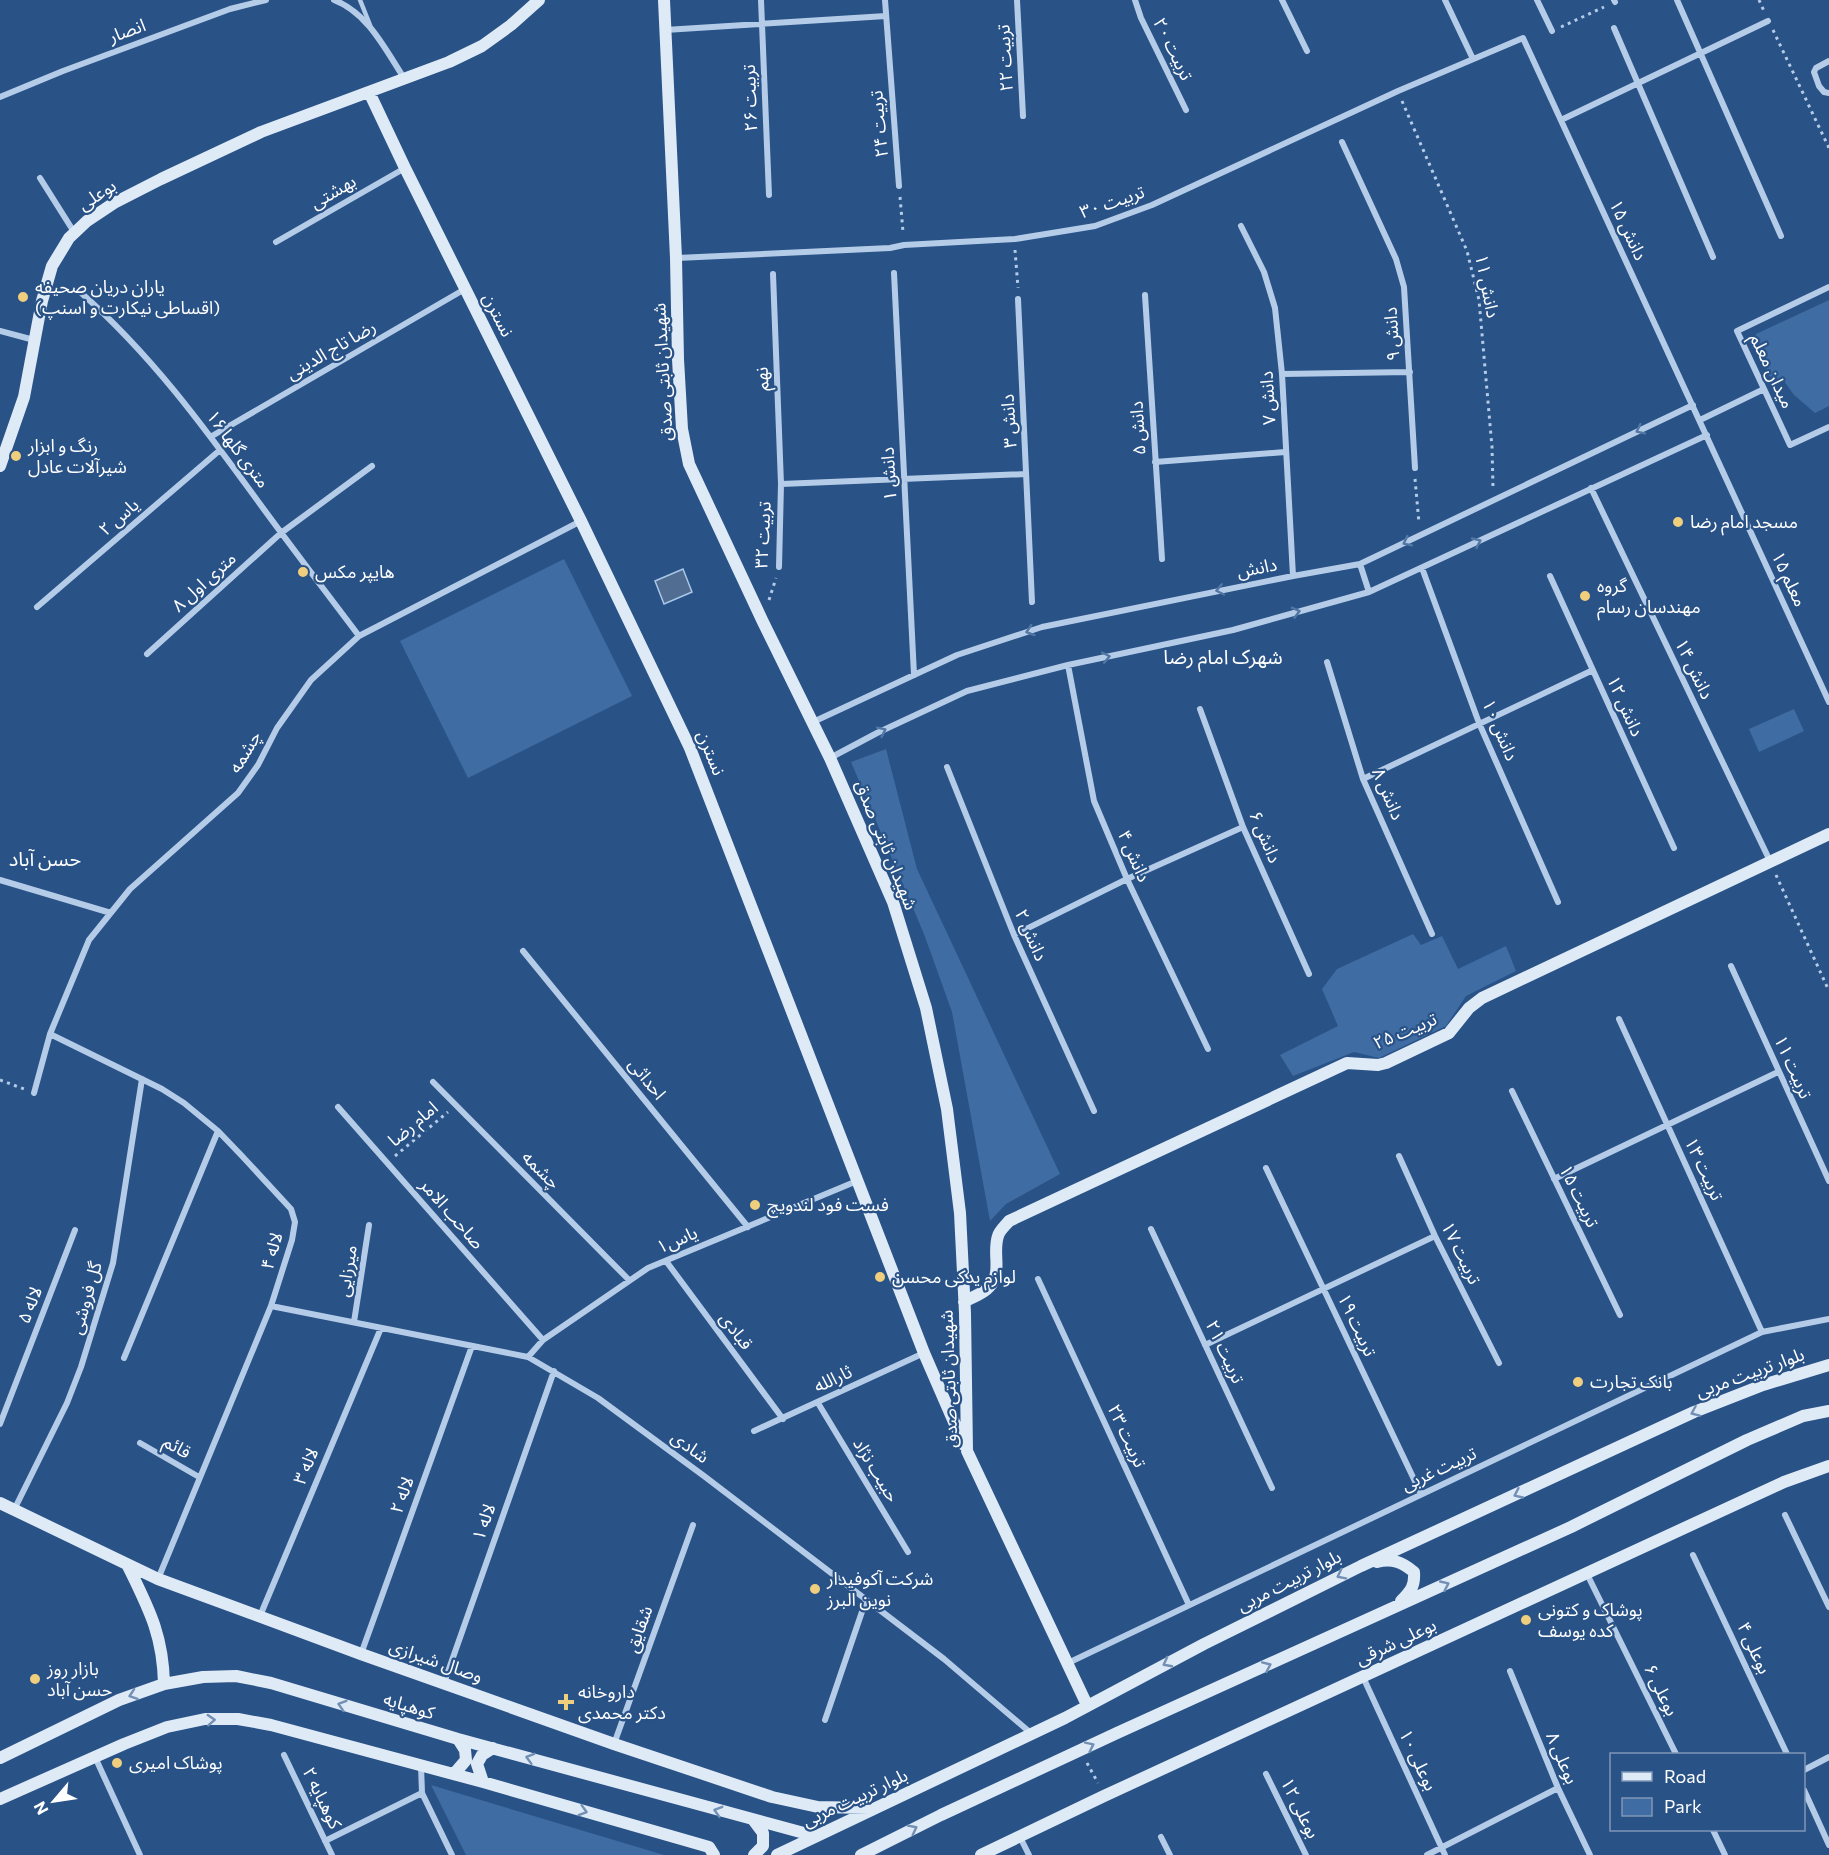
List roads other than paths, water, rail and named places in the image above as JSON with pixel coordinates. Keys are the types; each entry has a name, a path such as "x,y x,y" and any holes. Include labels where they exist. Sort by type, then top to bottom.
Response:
{"main road":[{"name":"بوعلی","path":"0,466 24,397 42,301 52,266 69,238 87,221 114,203 261,132 449,62 482,46 539,0"},
{"name":"شهیدان ثابتی صدق","path":"664,0 676,258 678,359 682,429 689,464 830,758 892,902 926,1008 947,1109 960,1213 967,1451 1087,1705"},
{"name":"نسترن","path":"369,92 581,521 690,748 924,1353 967,1451"},
{"name":"تربیت ۲۵","path":"964,1302 988,1289 993,1283 997,1273 998,1234 1009,1221 1347,1063 1378,1065 1386,1063 1449,1033 1469,1008 1482,998 1829,834"},
{"name":"بلوار تربیت مربی","path":"777,1855 1032,1734 1360,1566 1694,1412 1763,1385 1829,1365"},
{"path":"861,1855 1117,1733 1570,1527 1747,1440 1803,1416 1829,1412"},
{"name":"بوعلی شرقی","path":"981,1855 1784,1482 1829,1466"},
{"name":"وصال شیرازی","path":"0,1503 158,1579 614,1744 772,1797 818,1806 873,1808"},
{"path":"1360,1566 1384,1560 1394,1561 1402,1563 1414,1572 1415,1581 1412,1591 1383,1614"},
{"path":"128,1566 150,1610 159,1639 163,1657 164,1684"},
{"name":"کوهپایه","path":"0,1758 119,1700 164,1684 203,1677 236,1676 271,1683 458,1739 815,1836"},
{"path":"0,1798 167,1727 206,1719 238,1719 271,1725 483,1782 722,1855"},
{"path":"454,1774 466,1760 465,1750 458,1739"},
{"path":"483,1782 477,1764 482,1755 493,1748"},
{"path":"754,1821 763,1833 763,1846 754,1855"}],"street":[{"name":"انصار","path":"0,97 230,9 266,0"},
{"path":"334,0 345,4 370,26 404,78"},
{"name":"تربیت ۲۶","path":"760,0 769,195"},
{"name":"تربیت ۲۴","path":"885,0 899,186"},
{"name":"تربیت ۲۲","path":"1017,0 1023,116"},
{"name":"تربیت ۲۰","path":"1135,0 1141,18 1186,110"},
{"path":"1282,0 1307,51"},
{"path":"1445,0 1473,59"},
{"path":"1537,0 1552,31"},
{"path":"1677,0 1781,236"},
{"path":"664,30 885,16"},
{"path":"1561,120 1768,21"},
{"path":"1614,28 1713,257"},
{"name":"تربیت ۳۰","path":"676,258 890,248 904,245 1015,239 1095,226 1142,208 1398,91 1523,38"},
{"name":"دانش ۱۵","path":"1523,38 1707,435"},
{"path":"1829,62 1816,68 1814,72 1819,86 1824,92 1829,93"},
{"name":"دانش ۹","path":"1342,142 1387,240 1404,286 1415,468"},
{"name":"بهشتی","path":"276,242 405,168"},
{"path":"40,178 75,233"},
{"name":"دانش ۷","path":"1241,226 1264,272 1275,308 1282,374 1293,576"},
{"name":"دانش ۱","path":"894,273 914,675"},
{"name":"نهم","path":"773,274 781,484"},
{"name":"میدان معلم","path":"1829,287 1737,331 1790,445 1829,426"},
{"name":"رضا تاج الدینی","path":"212,436 465,289"},
{"name":"۱۶ متری گلها","path":"79,291 135,343 212,436 281,533 359,636"},
{"name":"دانش ۵","path":"1145,295 1162,559"},
{"name":"دانش ۳","path":"1018,299 1032,602"},
{"path":"0,331 36,341"},
{"path":"1282,374 1410,372"},
{"path":"1700,420 1764,389"},
{"name":"دانش","path":"813,722 957,655 1042,627 1360,564 1693,405"},
{"path":"830,758 877,733 967,691 1068,664 1233,630 1369,592 1707,435"},
{"name":"معلم ۱۵","path":"1707,435 1829,702"},
{"name":"یاس ۲","path":"37,607 220,450"},
{"path":"1155,462 1285,452"},
{"name":"۸ متری اول","path":"147,654 281,533 372,466"},
{"path":"781,484 1026,474"},
{"name":"تربیت ۳۲","path":"778,567 781,484"},
{"name":"دانش ۱۴","path":"1591,488 1770,862"},
{"name":"چشمه","path":"34,1092 50,1034 90,940 130,889 238,793 258,765 277,728 311,680 359,636 581,521"},
{"path":"1360,564 1369,592"},
{"name":"دانش ۱۰","path":"1422,568 1479,723 1558,902"},
{"name":"دانش ۱۲","path":"1550,576 1674,848"},
{"name":"دانش ۸","path":"1327,662 1364,779 1432,934"},
{"name":"دانش ۴","path":"1068,664 1094,801 1127,879 1208,1048"},
{"path":"1364,779 1593,670"},
{"name":"دانش ۶","path":"1200,709 1243,827 1309,974"},
{"name":"دانش ۲","path":"947,767 1014,935 1094,1111"},
{"path":"1014,935 1127,879 1243,827"},
{"path":"0,880 111,913"},
{"name":"احداثی","path":"523,951 748,1227"},
{"name":"تربیت ۱۱","path":"1731,966 1829,1181"},
{"name":"تربیت ۱۳","path":"1619,1020 1762,1332"},
{"name":"لاله ۴","path":"50,1034 142,1079 184,1104 218,1131 291,1209 295,1222 292,1240 271,1306 158,1579"},
{"path":"1554,1179 1778,1072"},
{"name":"گل فروشی","path":"14,1511 67,1403 81,1367 112,1263 142,1079"},
{"name":"چشمه","path":"433,1082 629,1280"},
{"name":"تربیت ۱۵","path":"1512,1091 1620,1315"},
{"name":"صاحب الامر","path":"338,1107 543,1341"},
{"path":"124,1358 218,1131"},
{"name":"تربیت ۱۷","path":"1399,1156 1435,1236 1499,1363"},
{"name":"تربیت ۱۹","path":"1266,1168 1421,1494"},
{"name":"یاس۱","path":"528,1358 543,1341 629,1280 666,1261 857,1181"},
{"name":"میرزایی","path":"354,1322 369,1225"},
{"name":"تربیت ۲۱","path":"1151,1229 1272,1488"},
{"name":"لاله ۵","path":"0,1424 75,1230"},
{"path":"1205,1345 1435,1236"},
{"name":"قبادی","path":"666,1261 783,1419"},
{"name":"تربیت ۲۳","path":"1038,1279 1189,1605"},
{"name":"شادی","path":"271,1306 528,1358 554,1371 598,1398 704,1476 944,1659 1032,1734"},
{"name":"تربیت غربی","path":"1067,1663 1762,1332 1829,1319"},
{"name":"لاله ۳","path":"260,1617 381,1328"},
{"name":"لاله ۲","path":"361,1654 472,1346"},
{"name":"ثارالله","path":"754,1431 924,1353"},
{"name":"لاله ۱","path":"444,1683 554,1371"},
{"name":"حبیب نژاد","path":"818,1403 908,1552"},
{"name":"قائم","path":"140,1443 199,1477"},
{"path":"1785,1515 1829,1607"},
{"name":"شقایق","path":"614,1744 693,1525"},
{"name":"بوعلی ۴","path":"1693,1555 1786,1753"},
{"name":"بوعلی ۶","path":"1587,1574 1675,1753"},
{"path":"825,1720 866,1600"},
{"name":"بوعلی ۸","path":"1510,1671 1558,1788 1590,1855"},
{"name":"بوعلی ۱۰","path":"1363,1677 1445,1855"},
{"name":"کوهپایه ۲","path":"284,1755 332,1855"},
{"path":"95,1757 140,1855"},
{"path":"1805,1769 1829,1757"},
{"path":"421,1766 422,1793 452,1855"},
{"name":"بوعلی ۱۲","path":"1266,1774 1306,1855"},
{"path":"1427,1855 1558,1788"},
{"path":"325,1841 422,1793"},
{"path":"1805,1794 1829,1845"},
{"path":"1713,1831 1725,1855"},
{"path":"1020,1836 1029,1855"},
{"path":"1161,1836 1170,1855"}],"lane":[{"path":"360,0 370,26"}],"place":[{"name":"یاران دریان صحیفه (اقساطی نیکارت و اسنپ)","path":"23,297"},
{"name":"رنگ و ابزار شیرآلات عادل","path":"16,456"},
{"name":"مسجد امام رضا","path":"1678,522"},
{"name":"هایپر مکس","path":"303,572"},
{"name":"گروه مهندسان رسام","path":"1585,596"},
{"name":"فست فود لندویچ","path":"755,1205"},
{"name":"لوازم یدکی محسن","path":"880,1277"},
{"name":"بانک تجارت","path":"1578,1382"},
{"name":"شرکت آکوفیدار نوین البرز","path":"815,1589"},
{"name":"پوشاک و کتونی کده یوسف","path":"1526,1620"},
{"name":"بازار روز حسن آباد","path":"35,1679"},
{"name":"داروخانه دکتر محمدی","path":"566,1702"},
{"name":"پوشاک امیری","path":"117,1763"}],"district":[{"name":"شهرک امام رضا","path":"1223,657"},
{"name":"حسن آباد","path":"45,859"}]}
